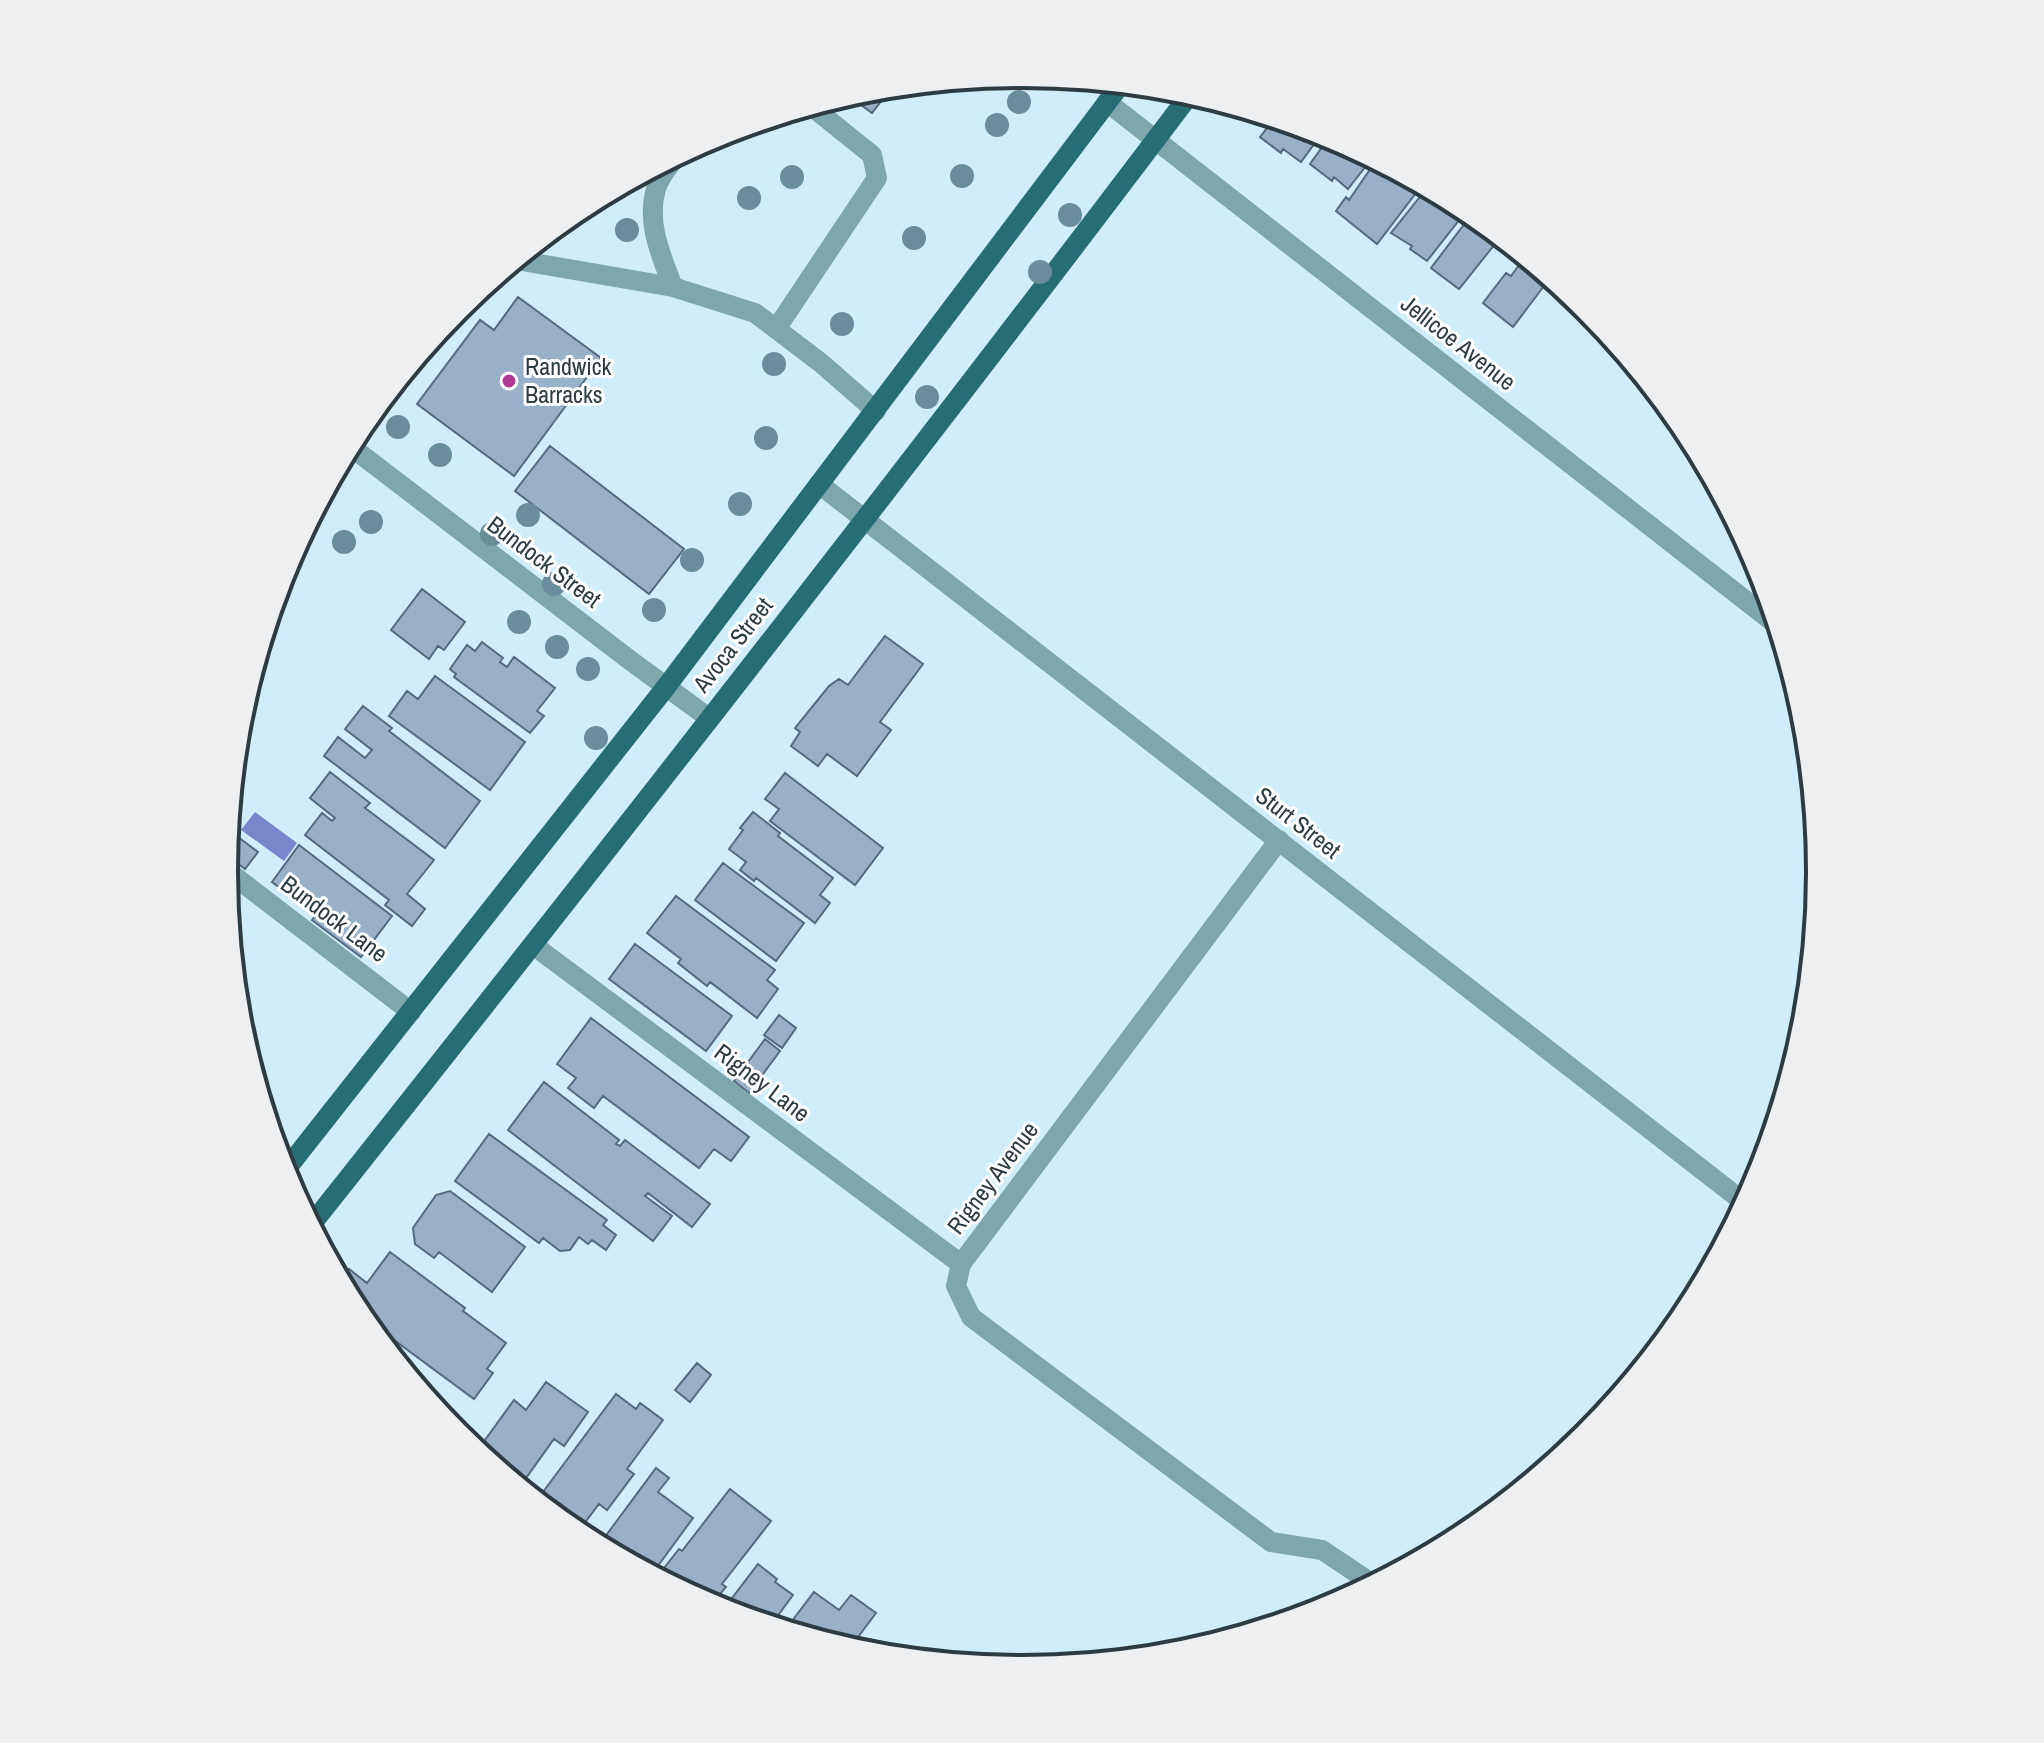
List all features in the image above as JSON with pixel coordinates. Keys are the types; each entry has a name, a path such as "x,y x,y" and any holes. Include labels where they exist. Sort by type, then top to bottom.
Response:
{"main road":[{"name":"Avoca Street","path":"294,1160 666,687 1113,94"},
{"name":"Avoca Street","path":"318,1216 533,945 1182,105"}],"street":[{"name":"Jellicoe Avenue","path":"1107,102 1761,613"},
{"path":"776,329 877,178 872,155 822,114"},
{"path":"664,175 657,186 652,209 654,235 673,287"},
{"path":"530,262 673,287 755,313 821,363 876,411"},
{"name":"Bundock Street","path":"360,454 709,718"},
{"name":"Sturt Street","path":"819,484 1735,1195"},
{"name":"Rigney Avenue","path":"1279,840 961,1264 956,1286 971,1317 1271,1542 1322,1550 1362,1577"},
{"name":"Bundock Lane","path":"238,879 411,1012"},
{"name":"Rigney Lane","path":"533,945 961,1264"}],"water":[{"path":"255,812 297,843 284,861 241,830"}],"building":[{"path":"881,101 872,113 861,105"},
{"path":"1267,128 1313,145 1301,162 1283,149 1281,153 1260,137"},
{"path":"1322,148 1365,167 1348,189 1310,164"},
{"path":"1370,170 1415,194 1377,244 1336,211 1346,197 1349,200"},
{"path":"1420,197 1458,221 1427,261 1410,249 1412,246 1391,233"},
{"path":"1464,225 1493,246 1459,289 1431,268"},
{"path":"1519,266 1544,286 1513,327 1483,303 1506,273 1511,276"},
{"name":"Randwick Barracks","path":"518,297 601,358 514,476 417,404 480,320 494,330"},
{"name":"Randwick Barracks","path":"550,446 684,549 649,594 515,491"},
{"path":"422,589 465,622 444,650 438,646 429,659 391,630"},
{"path":"885,636 923,664 880,722 891,730 857,776 827,754 818,766 791,746 800,732 795,728 829,686 839,679 848,685"},
{"path":"482,642 503,658 500,662 507,667 514,657 555,688 537,711 544,716 530,733 454,677 456,674 450,669 467,645 475,651"},
{"path":"435,676 525,742 490,790 389,716 407,691 418,699"},
{"path":"363,706 392,728 389,731 480,801 445,848 324,756 338,737 365,758 372,750 345,729"},
{"path":"330,772 370,803 365,808 434,860 407,894 425,909 412,926 385,905 389,900 305,835 322,813 332,821 335,818 310,798"},
{"path":"785,773 883,848 855,885 770,821 779,809 765,799"},
{"path":"753,812 780,833 778,836 833,878 820,895 830,903 815,923 756,878 754,881 740,870 746,862 729,849"},
{"path":"239,838 258,852 245,869 238,864"},
{"path":"299,845 392,916 361,957 312,920 316,915 272,882"},
{"path":"723,863 804,923 776,961 695,900"},
{"path":"676,896 775,970 767,980 778,989 757,1018 710,982 707,986 678,963 681,959 647,933"},
{"path":"635,944 732,1016 706,1051 609,979"},
{"path":"779,1015 796,1028 782,1048 764,1035"},
{"path":"591,1018 749,1137 731,1161 714,1149 699,1168 603,1096 594,1108 568,1088 576,1078 557,1064"},
{"path":"765,1039 780,1051 749,1093 734,1081"},
{"path":"544,1082 619,1140 616,1144 620,1146 625,1140 710,1204 692,1227 648,1193 645,1196 672,1216 653,1241 508,1130"},
{"path":"489,1134 607,1220 603,1225 616,1235 606,1250 592,1240 588,1244 579,1237 570,1250 560,1251 543,1238 539,1243 455,1181"},
{"path":"450,1191 525,1247 492,1292 439,1252 434,1258 415,1244 413,1228 436,1195"},
{"path":"390,1252 506,1343 487,1369 493,1373 474,1399 395,1340 348,1270 367,1283"},
{"path":"697,1363 711,1375 690,1402 675,1390"},
{"path":"546,1382 588,1412 564,1446 554,1439 526,1478 484,1441 514,1400 526,1410"},
{"path":"616,1394 636,1409 640,1403 663,1420 627,1469 634,1474 607,1510 599,1504 585,1522 543,1492"},
{"path":"656,1468 669,1478 658,1492 693,1518 658,1565 606,1535"},
{"path":"730,1489 771,1521 722,1584 726,1587 720,1594 664,1568 679,1549 682,1551"},
{"path":"758,1564 793,1595 778,1615 732,1599"},
{"path":"814,1592 839,1610 851,1595 876,1613 858,1637 793,1620"}],"place":[{"name":"Randwick Barracks","path":"509,381"}]}
